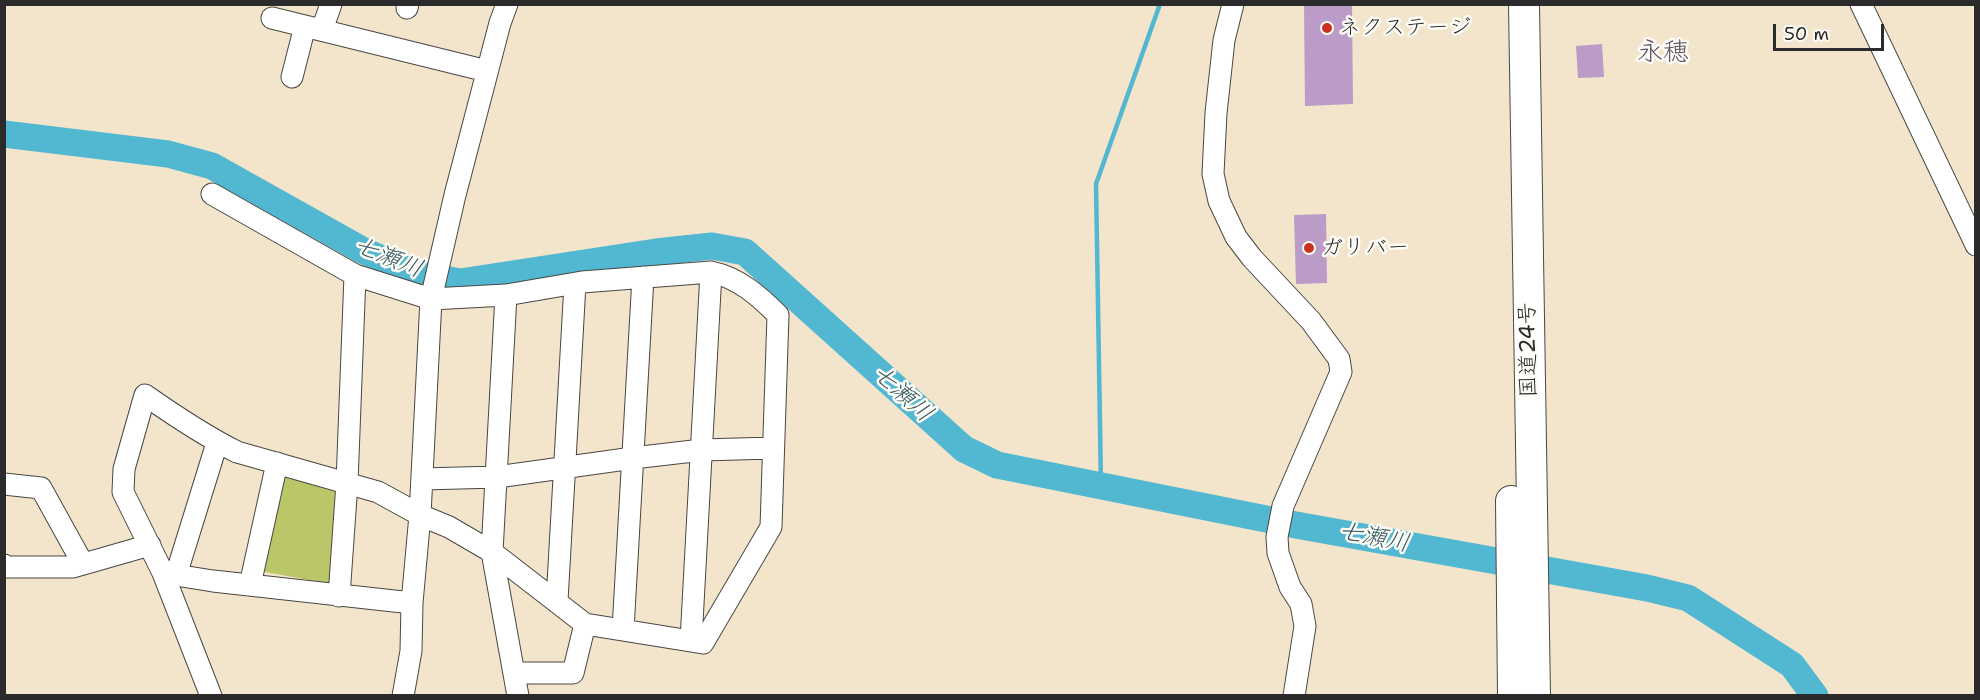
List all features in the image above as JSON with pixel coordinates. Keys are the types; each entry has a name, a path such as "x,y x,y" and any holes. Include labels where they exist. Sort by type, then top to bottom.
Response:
{"highway":[{"name":"国道24号","path":"1504,4 1521,501"},
{"name":"国道24号","path":"1513,696 1522,596 1524,4"},
{"name":"国道24号","path":"1522,596 1534,696"}],"street":[{"path":"292,77 314,28 331,4"},
{"path":"403,696 411,651 431,299 456,189 507,4"},
{"path":"1233,4 1224,40 1216,123 1213,174 1219,201 1236,237 1252,258 1311,321 1339,359 1341,372 1283,506 1277,537 1278,553 1290,587 1301,604 1305,626 1294,696"},
{"path":"1861,4 1976,245"},
{"path":"272,18 488,71"},
{"path":"211,696 169,574 150,545 123,492 124,469 145,395 217,443 237,452 378,492 420,515 449,527 492,552 585,624 703,643 771,527 778,315 749,289 725,275 711,272 575,284 506,296 431,299 355,275 212,194"},
{"path":"691,641 711,272"},
{"path":"339,596 347,483 355,275"},
{"path":"623,630 643,277"},
{"path":"557,601 575,284"},
{"path":"506,296 492,552 518,696"},
{"path":"169,574 217,443"},
{"path":"422,479 497,477 566,466 702,450 773,448"},
{"path":"250,585 277,463"},
{"path":"4,484 41,488 84,564"},
{"path":"4,565 6,567 73,567 150,545"},
{"path":"169,574 412,603"},
{"path":"514,673 573,674 585,624"}],"green space":[{"path":"282,475 342,494 331,584 260,571"}],"building":[{"path":"1304,4 1352,4 1353,104 1305,106"},
{"path":"1602,44 1604,77 1578,78 1576,46"},
{"path":"1326,214 1327,283 1296,284 1294,215"}],"waterway":[{"path":"1101,486 1096,184 1160,4"},
{"name":"七瀬川","path":"4,134 168,154 212,166 362,250 413,273 460,282 656,252 712,246 745,252 964,449 997,465 1296,525 1647,588 1688,598 1792,665 1815,696"}],"place":[{"name":"ネクステージ","path":"1327,28"},
{"name":"ガリバー","path":"1309,248"}],"district":[{"name":"永穂","path":"1663,53"}]}
